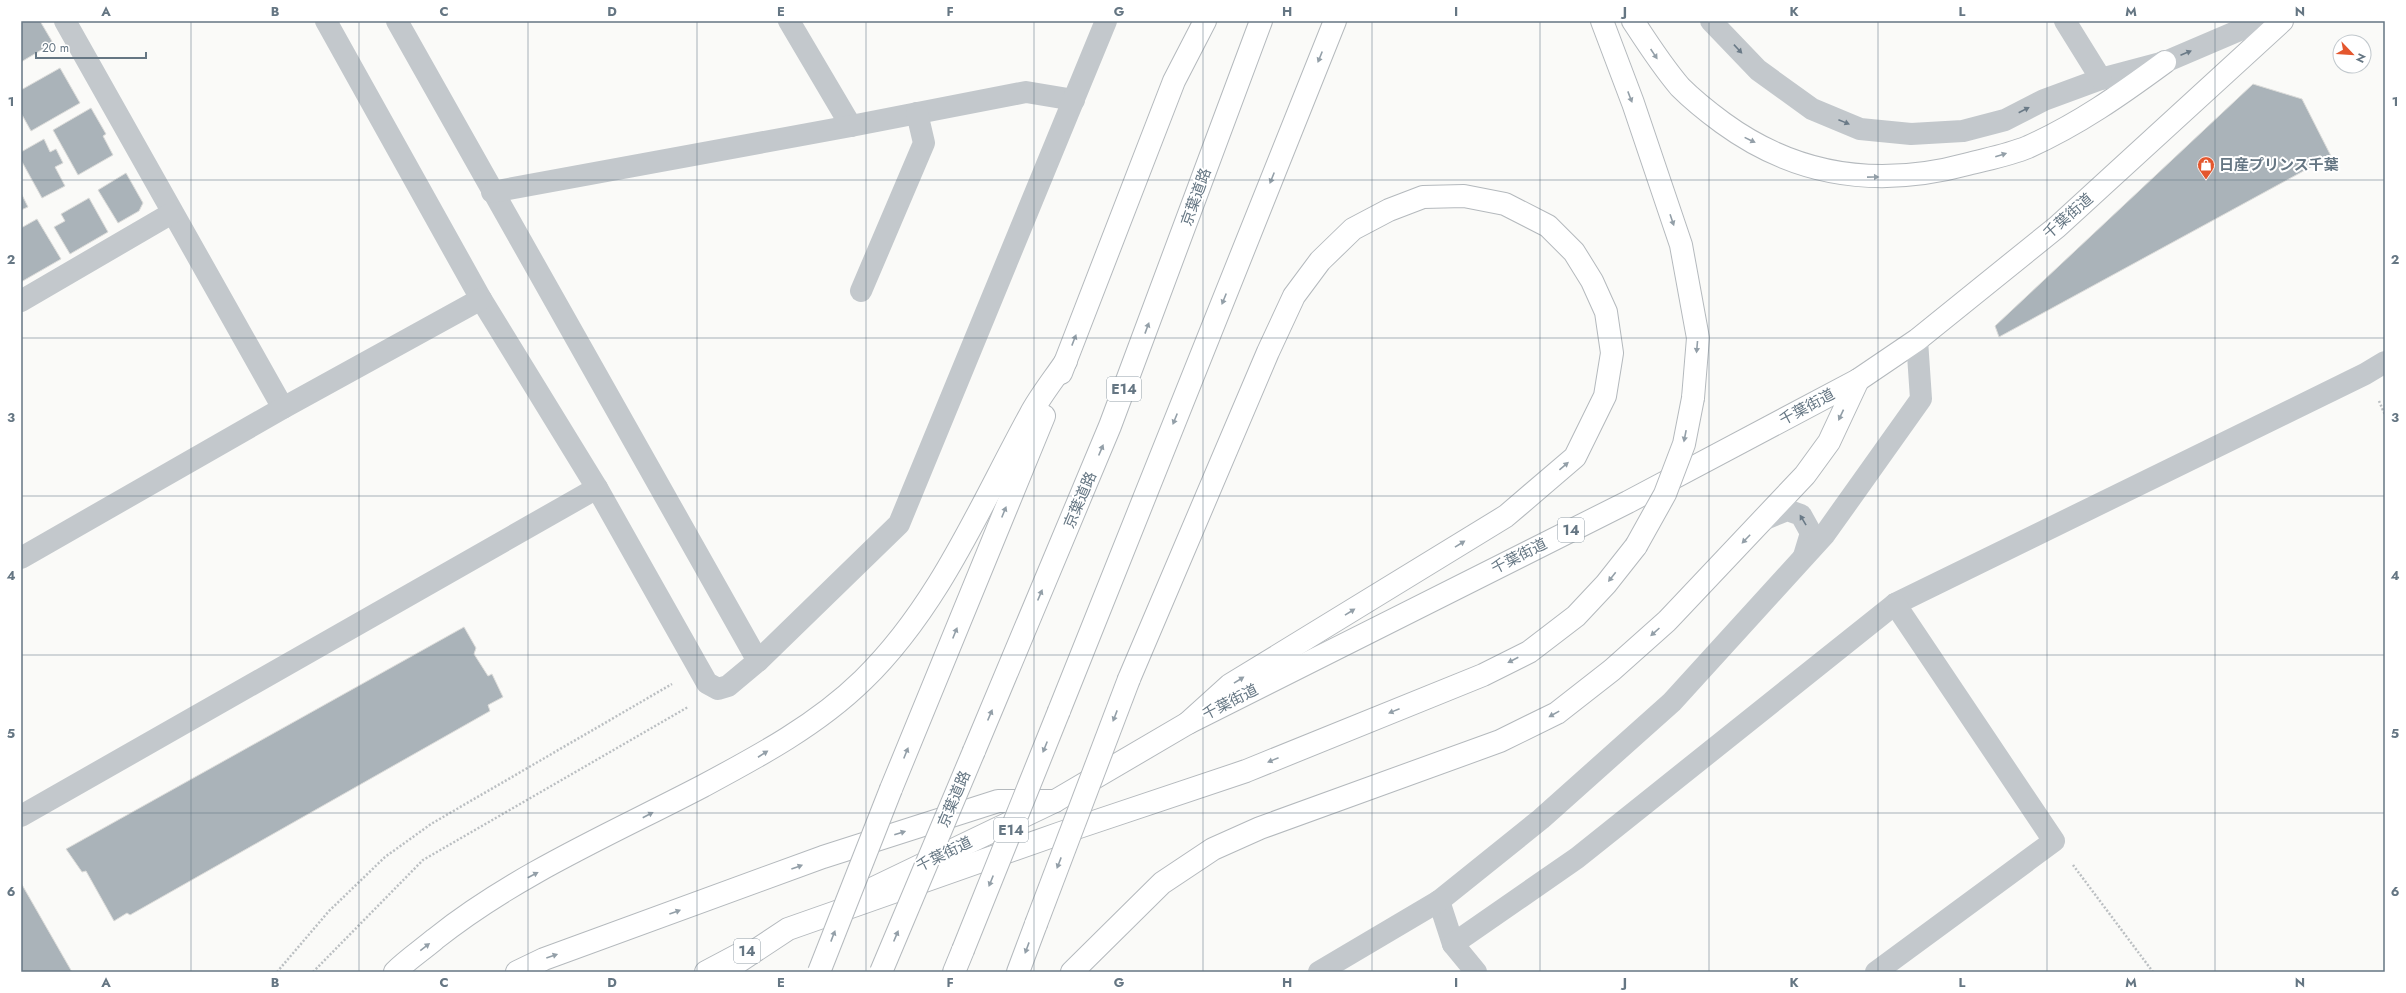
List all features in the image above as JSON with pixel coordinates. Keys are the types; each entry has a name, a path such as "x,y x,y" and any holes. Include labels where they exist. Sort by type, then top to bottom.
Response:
{"highway":[{"path":"819,972 891,789 1066,361 1174,81 1205,21"},
{"name":"京葉道路","path":"881,972 1110,426 1261,21"},
{"name":"E14","path":"954,972 1335,21"},
{"path":"723,972 788,929 1061,833 1246,772 1483,675 1529,652 1576,616 1606,584 1636,546 1664,494 1681,451 1693,398 1698,338 1681,245 1633,103 1602,21"},
{"path":"1633,21 1656,57 1681,87 1709,112 1743,137 1782,156 1819,170 1866,177 1912,176 1946,170 2026,148 2097,111 2165,62"},
{"name":"千葉街道","path":"706,972 788,929 1055,801 1188,723 1628,502 1858,380 1917,340 2057,227 2282,21"},
{"path":"1018,972 1128,679 1268,352 1294,296 1320,261 1353,229 1388,210 1423,197 1464,196 1505,204 1548,226 1574,252 1592,281 1606,312 1612,353 1605,396 1575,457 1506,516 1230,685 1188,723"},
{"path":"395,972 464,916 519,883 755,759 813,721 863,680 908,628 951,563 991,493 1031,413 1066,361"},
{"path":"1072,972 1091,951 1162,883 1213,850 1260,828 1500,742 1557,713 1612,670 1667,621 1805,475 1829,442 1858,380"},
{"path":"517,972 544,959 823,857 998,801 1055,801"}],"street":[{"path":"65,21 282,408"},
{"path":"326,21 481,299 597,488 707,684 718,689 728,686 758,661 899,524 1106,21"},
{"path":"397,21 492,192 758,661"},
{"path":"790,21 851,126"},
{"path":"1711,21 1758,70 1812,109 1860,129 1912,134 1963,131 2004,120 2044,100 2101,79 2165,62 2261,21"},
{"path":"2065,21 2101,79"},
{"path":"492,192 851,126 1026,92 1074,100"},
{"path":"861,291 924,143 917,113"},
{"path":"21,301 172,214"},
{"path":"21,558 282,408 481,299"},
{"path":"1319,972 1439,901 1541,819 1672,702 1825,534 1921,399 1917,340"},
{"path":"1453,944 1576,858 1894,604 2365,374 2385,362"},
{"path":"21,816 597,488"},
{"path":"1765,519 1787,510 1801,515 1810,533 1804,556"},
{"path":"1876,972 2054,841 1894,604"},
{"path":"1439,901 1453,944 1476,972"}],"path":[{"path":"277,972 328,911 385,857 425,828 674,683 677,689"},
{"path":"313,972 423,860 718,689"},
{"path":"684,701 688,707"},
{"path":"2054,841 2153,972"}],"building":[{"path":"21,21 40,21 53,43 21,62"},
{"path":"60,68 80,103 31,131 21,113 21,90"},
{"path":"2253,84 2302,99 2331,156 1999,337 1995,326"},
{"path":"91,108 106,134 103,136 113,155 78,175 53,130"},
{"path":"44,139 50,152 56,149 63,163 55,167 65,186 42,198 21,160 21,152"},
{"path":"126,173 143,203 139,211 118,223 98,190"},
{"path":"21,193 28,207 21,210"},
{"path":"89,198 108,232 70,254 54,227 65,221 61,214"},
{"path":"37,219 61,259 21,282 21,228"},
{"path":"464,627 476,648 474,654 488,676 492,674 503,697 488,705 490,711 130,915 127,913 114,921 86,871 82,872 66,849"},
{"path":"21,883 72,972 21,972"}],"place":[{"name":"日産プリンス千葉","path":"2206,180"}]}
